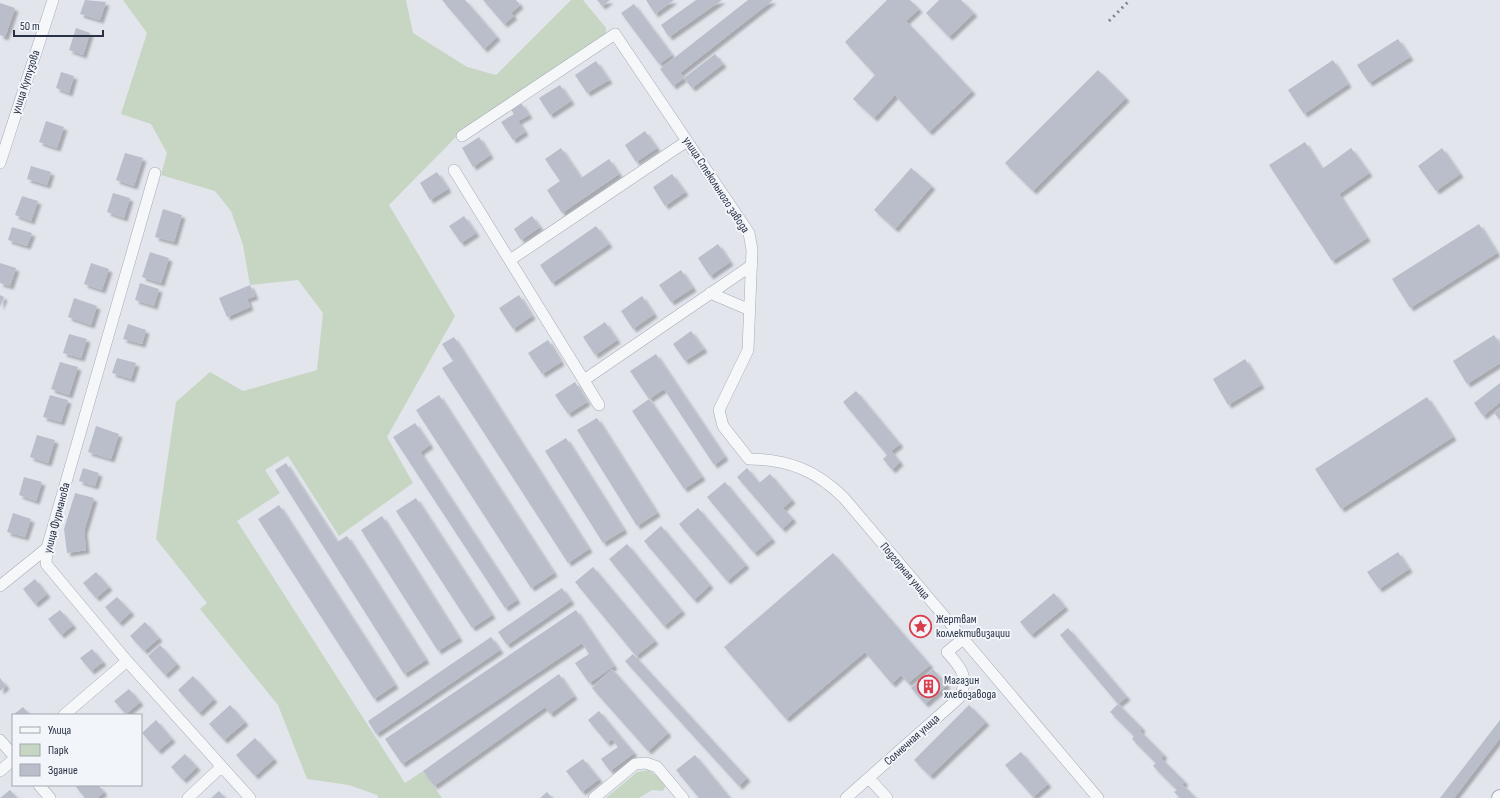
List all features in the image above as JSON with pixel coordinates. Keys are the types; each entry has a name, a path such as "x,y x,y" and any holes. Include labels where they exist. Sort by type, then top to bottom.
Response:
{"street":[{"name":"улица Кутузова","path":"0,163 53,0"},
{"name":"улица Стекольного завода","path":"462,136 615,34 749,233 752,250 752,265 748,350 719,410 723,426 749,458"},
{"path":"510,260 687,141"},
{"path":"454,170 599,405"},
{"name":"улица Фурманова","path":"155,173 47,548 46,564 127,661 250,798"},
{"path":"584,380 752,265"},
{"path":"710,293 750,310"},
{"name":"Подгорная улица","path":"749,458 771,459 799,467 831,485 844,498 1098,798"},
{"path":"0,586 47,548"},
{"name":"Солнечная улица","path":"846,798 959,698 964,688 965,679 961,668 947,652 963,639"},
{"path":"65,714 127,661"},
{"path":"0,740 12,754"},
{"path":"0,771 12,761"},
{"path":"594,798 635,764 646,763 657,767 683,798"},
{"path":"188,798 221,767"},
{"path":"868,778 887,798"},
{"path":"40,786 50,798"}],"green space":[{"path":"123,0 406,0 413,33 467,67 496,75 571,0 583,0 606,28 606,34 459,134 389,205 455,316 387,437 413,483 339,536 288,456 265,470 280,493 237,521 405,783 423,771 442,798 379,798 377,795 349,785 307,779 278,705 200,609 207,603 156,539 176,402 210,372 243,391 317,370 323,313 298,280 250,285 243,245 231,211 215,191 161,175 167,153 151,124 121,114 147,33"},
{"path":"648,770 656,775 666,785 663,791 652,790 639,798 606,798 637,772"}],"building":[{"path":"85,0 106,2 100,20 80,14"},
{"path":"442,0 465,0 497,37 484,49"},
{"path":"483,0 516,0 520,5 511,13 514,16 504,24"},
{"path":"597,0 610,0 602,6"},
{"path":"646,0 674,0 655,14"},
{"path":"696,0 722,0 669,37 661,25"},
{"path":"748,0 773,0 680,73 684,78 673,86 660,69"},
{"path":"887,0 910,0 919,9 906,21 972,91 929,132 895,95 874,118 853,99 875,75 845,42"},
{"path":"939,0 961,0 974,13 949,37 926,13"},
{"path":"0,3 15,8 5,37 0,35"},
{"path":"634,4 672,55 659,64 621,13"},
{"path":"76,28 90,33 83,55 69,50"},
{"path":"1398,39 1410,57 1369,83 1357,65"},
{"path":"715,54 723,64 692,88 684,78"},
{"path":"1333,60 1348,84 1304,114 1288,90"},
{"path":"596,61 609,80 587,93 575,75"},
{"path":"1098,70 1126,98 1033,191 1005,163"},
{"path":"61,72 74,76 69,93 56,88"},
{"path":"560,85 571,101 550,115 539,98"},
{"path":"521,103 529,115 518,121 525,132 513,140 501,122 514,114 511,110"},
{"path":"46,121 64,127 57,148 39,142"},
{"path":"645,131 657,148 636,162 625,145"},
{"path":"479,137 490,155 473,167 462,148"},
{"path":"1305,142 1322,169 1351,148 1369,173 1339,194 1367,238 1332,261 1269,165"},
{"path":"561,148 581,178 609,159 619,174 562,213 547,190 560,181 545,159"},
{"path":"1442,148 1460,174 1436,191 1418,166"},
{"path":"125,153 143,158 134,186 116,180"},
{"path":"31,166 51,172 47,185 27,179"},
{"path":"911,168 932,186 895,229 874,210"},
{"path":"437,172 448,189 430,200 420,183"},
{"path":"672,174 685,192 665,206 653,187"},
{"path":"113,193 130,198 124,218 107,212"},
{"path":"22,196 38,201 31,221 15,215"},
{"path":"163,209 182,215 174,242 155,237"},
{"path":"464,216 476,233 461,243 449,226"},
{"path":"532,216 540,227 521,240 514,229"},
{"path":"1479,224 1497,253 1410,308 1392,279"},
{"path":"596,226 609,244 552,283 540,265"},
{"path":"12,227 32,233 27,246 8,240"},
{"path":"718,244 730,262 710,276 698,258"},
{"path":"150,252 169,258 161,283 142,277"},
{"path":"0,263 16,268 10,286 0,283"},
{"path":"91,263 109,269 102,290 84,284"},
{"path":"681,270 693,288 671,302 659,285"},
{"path":"140,283 159,289 154,306 135,300"},
{"path":"250,285 255,296 247,299 250,307 227,317 219,298"},
{"path":"0,295 4,297 0,307"},
{"path":"519,295 532,316 513,329 499,308"},
{"path":"642,296 654,314 633,329 621,311"},
{"path":"74,298 97,306 91,325 68,317"},
{"path":"605,322 617,340 595,355 583,337"},
{"path":"128,324 146,330 142,344 123,339"},
{"path":"691,331 704,349 685,361 673,344"},
{"path":"69,334 87,339 81,358 63,353"},
{"path":"1494,335 1500,344 1500,363 1467,384 1453,361"},
{"path":"454,337 589,549 568,563 442,368 453,361 442,344"},
{"path":"548,340 561,362 542,374 528,353"},
{"path":"656,354 725,457 714,465 664,389 649,399 630,371"},
{"path":"117,358 136,363 131,379 112,373"},
{"path":"1245,359 1261,385 1228,405 1213,379"},
{"path":"60,362 78,367 69,395 51,389"},
{"path":"575,382 587,402 568,414 555,395"},
{"path":"1500,383 1500,402 1483,416 1474,403"},
{"path":"856,391 900,444 891,451 900,462 892,470 883,459 887,455 843,402"},
{"path":"50,395 68,400 61,422 43,417"},
{"path":"439,395 554,573 531,588 416,410"},
{"path":"1427,397 1453,437 1341,509 1315,469"},
{"path":"649,399 702,477 684,489 632,411"},
{"path":"1500,408 1500,420 1494,413"},
{"path":"597,418 657,513 637,526 577,430"},
{"path":"415,423 430,445 420,452 517,600 505,608 393,437"},
{"path":"96,426 119,434 111,459 88,452"},
{"path":"37,435 55,440 48,463 30,457"},
{"path":"566,438 624,530 603,543 545,451"},
{"path":"286,463 337,542 347,536 426,660 404,674 275,470"},
{"path":"83,468 99,473 95,486 79,481"},
{"path":"747,468 759,483 770,474 792,500 783,508 793,519 782,529 737,477"},
{"path":"24,477 42,482 36,501 19,495"},
{"path":"725,482 772,539 754,553 707,497"},
{"path":"75,493 94,498 84,531 86,550 67,553 64,529"},
{"path":"416,498 492,615 472,628 396,511"},
{"path":"279,505 395,685 374,699 258,519"},
{"path":"698,508 746,565 727,581 679,524"},
{"path":"13,513 31,519 25,537 7,532"},
{"path":"382,516 459,638 438,651 361,530"},
{"path":"661,526 710,585 694,600 644,541"},
{"path":"627,544 682,611 664,626 609,559"},
{"path":"1398,552 1409,569 1379,589 1367,572"},
{"path":"833,553 930,665 908,683 901,675 892,684 865,652 786,719 724,647"},
{"path":"593,567 655,641 636,656 575,582"},
{"path":"96,572 109,587 96,598 83,583"},
{"path":"35,579 47,594 35,604 23,589"},
{"path":"562,588 571,601 507,645 498,632"},
{"path":"1054,593 1065,607 1031,635 1020,622"},
{"path":"117,597 131,612 119,623 105,607"},
{"path":"60,610 73,625 61,635 48,619"},
{"path":"576,610 614,666 589,683 575,663 589,654 582,643 402,764 385,739"},
{"path":"145,622 159,638 144,651 130,636"},
{"path":"1068,628 1127,697 1118,704 1060,635"},
{"path":"491,637 500,650 376,734 368,721"},
{"path":"160,645 177,664 165,675 148,656"},
{"path":"92,649 103,662 91,671 80,658"},
{"path":"633,654 747,778 739,786 625,661"},
{"path":"612,669 668,733 648,751 592,688"},
{"name":"Магазин хлебозавода","path":"933,669 947,685 925,704 911,688"},
{"path":"559,674 574,696 550,714 545,707 434,786 423,771"},
{"path":"193,676 214,699 199,713 178,690"},
{"path":"0,678 6,686 0,691"},
{"path":"129,689 140,702 126,714 114,701"},
{"path":"1118,704 1142,728 1140,731 1164,755 1161,758 1185,782 1182,784 1196,798 1180,798 1174,792 1177,790 1153,766 1156,763 1132,739 1134,736 1110,712"},
{"path":"230,705 245,722 224,740 209,724"},
{"path":"969,705 986,722 930,776 914,760"},
{"path":"23,707 29,714 14,714"},
{"path":"599,711 634,753 610,771 601,759 618,747 612,739 607,743 588,720"},
{"path":"156,720 172,739 158,751 142,733"},
{"path":"1500,720 1500,738 1454,798 1440,798"},
{"path":"255,738 274,759 255,776 236,755"},
{"path":"1021,752 1048,784 1033,797 1005,765"},
{"path":"185,754 197,767 183,780 171,767"},
{"path":"695,755 730,798 699,798 676,770"},
{"path":"583,759 599,779 582,792 566,771"},
{"path":"99,786 104,792 97,798 85,798 76,787"},
{"path":"10,790 17,798 0,798"},
{"path":"219,791 225,798 211,798"},
{"path":"547,792 552,798 540,798"}],"railway":[{"path":"1109,21 1130,0"}],"place":[{"name":"Жертвам коллективизации","path":"921,626"},
{"name":"Магазин хлебозавода","path":"929,687"}]}
